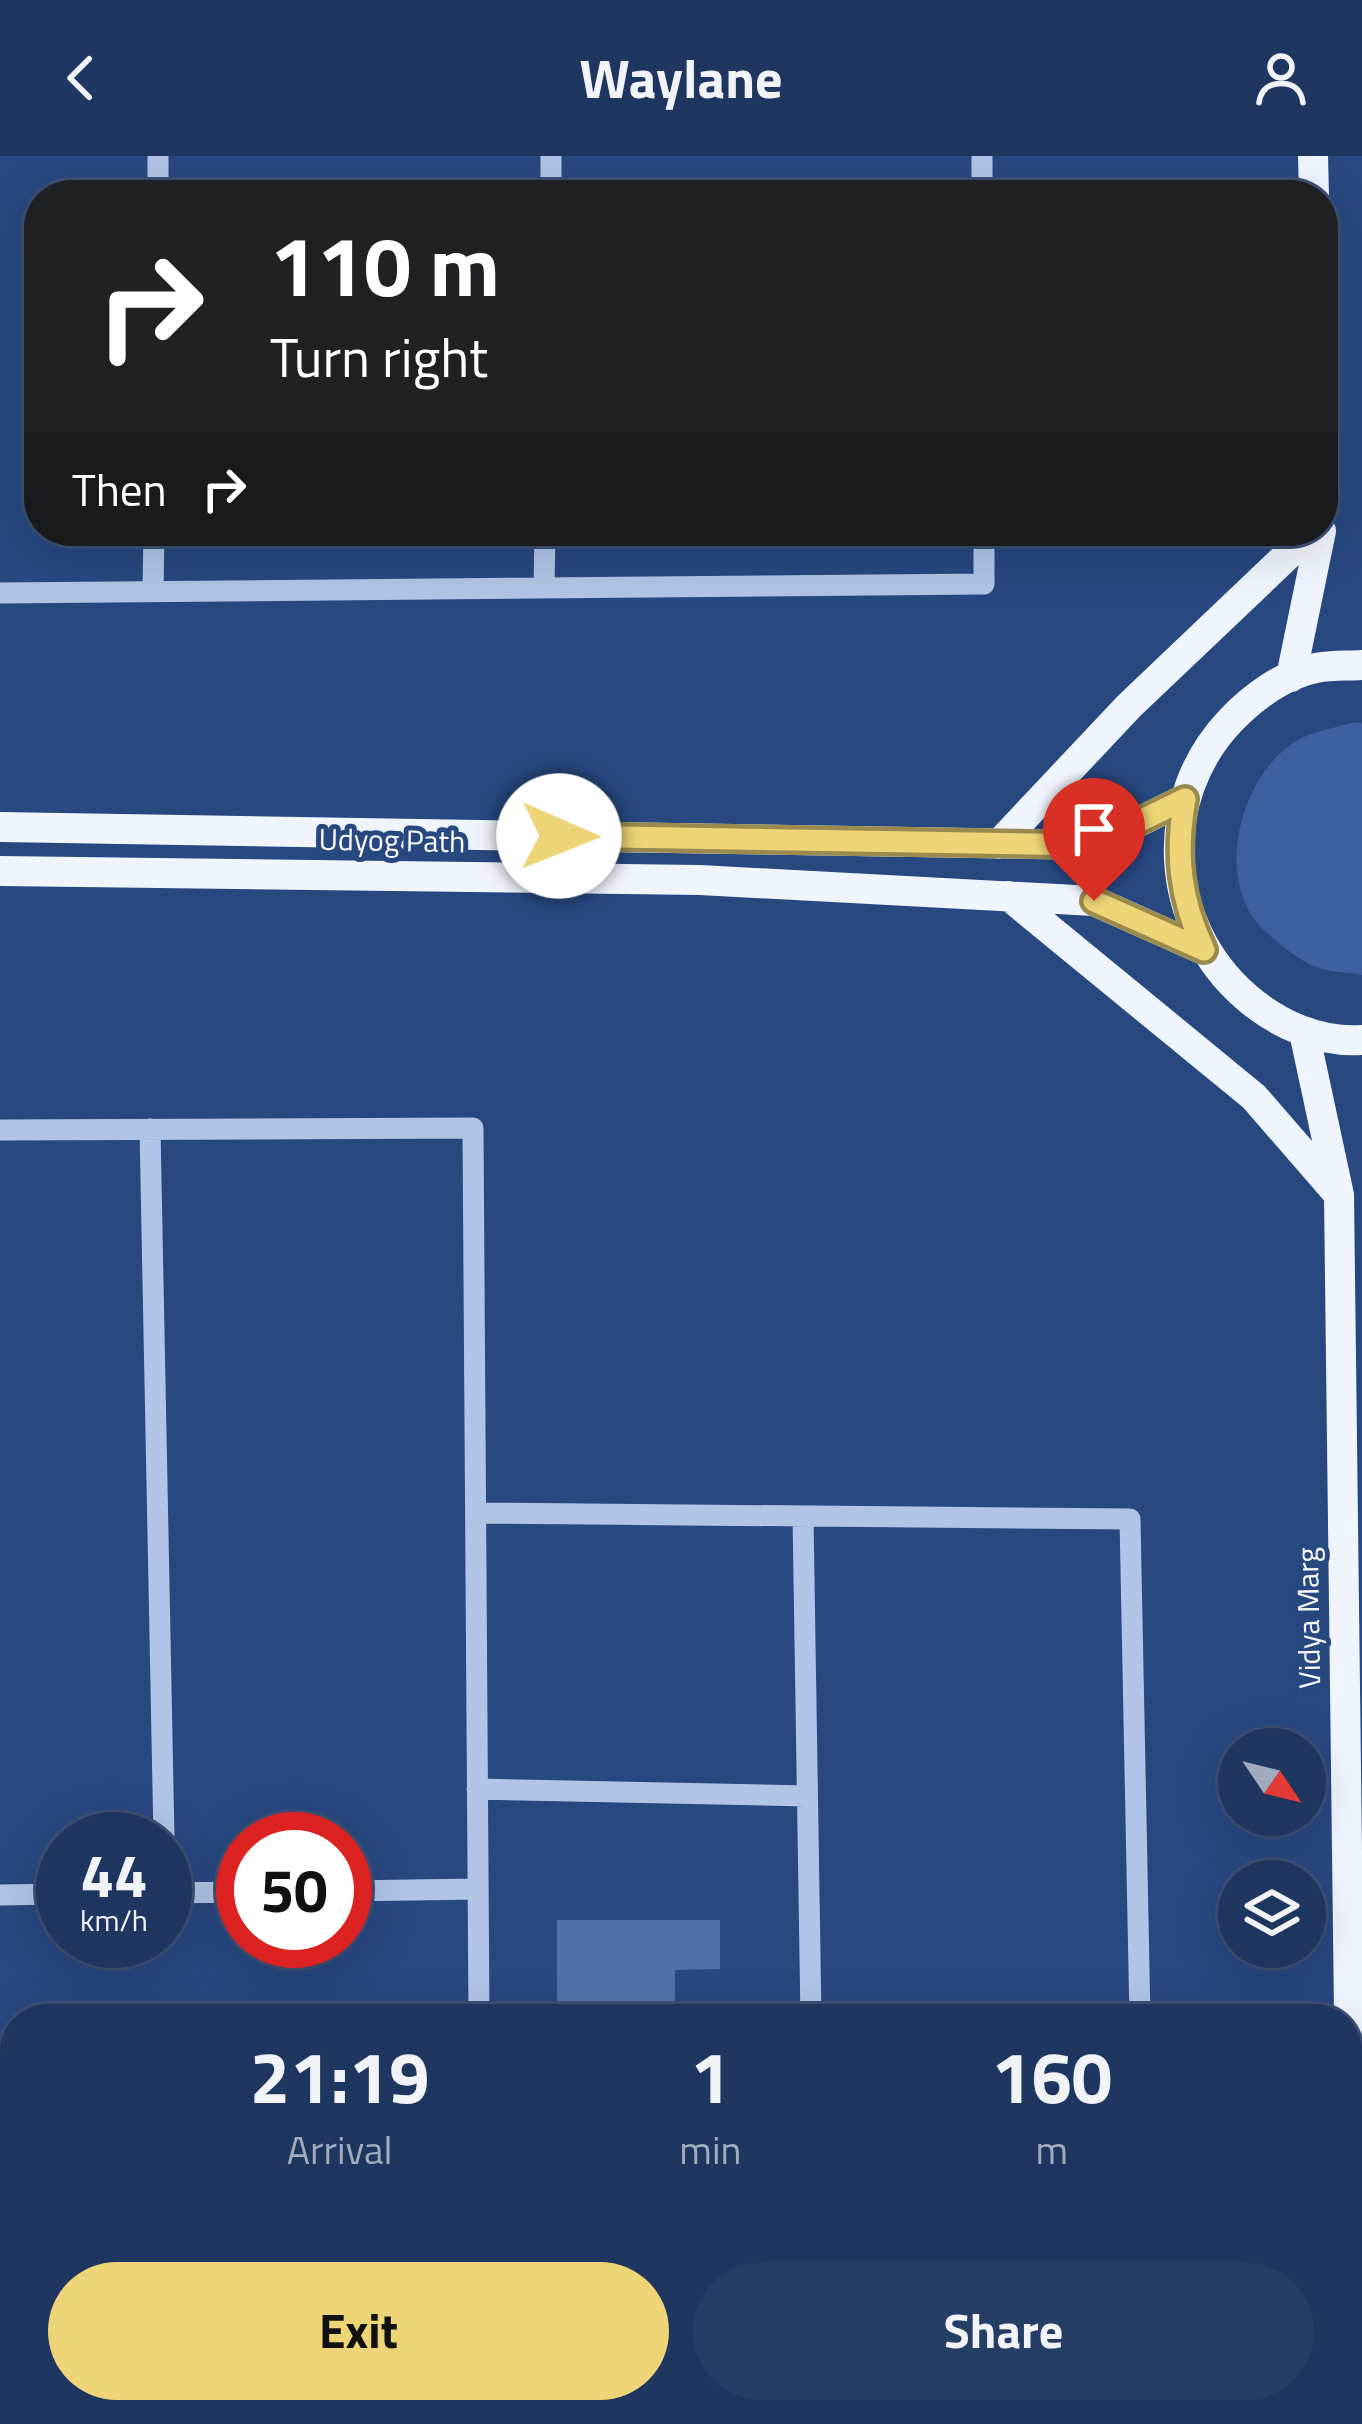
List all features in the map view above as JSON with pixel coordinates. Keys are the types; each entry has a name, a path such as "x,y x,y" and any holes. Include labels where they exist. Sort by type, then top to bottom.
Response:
{"main road":[{"path":"999,844 1129,706 1299,546"},
{"path":"1291,677 1317,546"},
{"path":"1362,665 1317,668 1258,695 1221,731 1196,770 1178,833 1181,889 1204,950 1228,981 1258,1007 1304,1031 1362,1040"},
{"name":"Udyog Path","path":"0,827 1091,845 1185,799"},
{"name":"Udyog Path","path":"0,871 700,880 1094,901 1204,950"},
{"path":"1009,896 1254,1097 1339,1195"},
{"name":"Vidya Marg","path":"1304,1031 1339,1195 1349,2004"}],"street":[{"path":"153,591 154,546"},
{"path":"544,588 545,546"},
{"path":"0,592 984,584 984,546"},
{"path":"0,1130 473,1128 479,2004"},
{"path":"150,1129 163,1812"},
{"path":"476,1513 1130,1519 1140,2004"},
{"path":"803,1516 811,2004"},
{"path":"478,1789 807,1796"},
{"path":"372,1891 478,1889"},
{"path":"0,1895 36,1894"}],"shaded area":[{"path":"1362,723 1362,975 1316,967 1269,935 1248,909 1239,884 1237,856 1249,799 1281,753 1308,735"}],"building":[{"path":"557,1920 720,1920 720,1969 675,1970 675,2004 557,2004"}],"route":[{"path":"559,836 1091,845 1185,799 1178,833 1181,889 1204,950 1094,901"}]}
